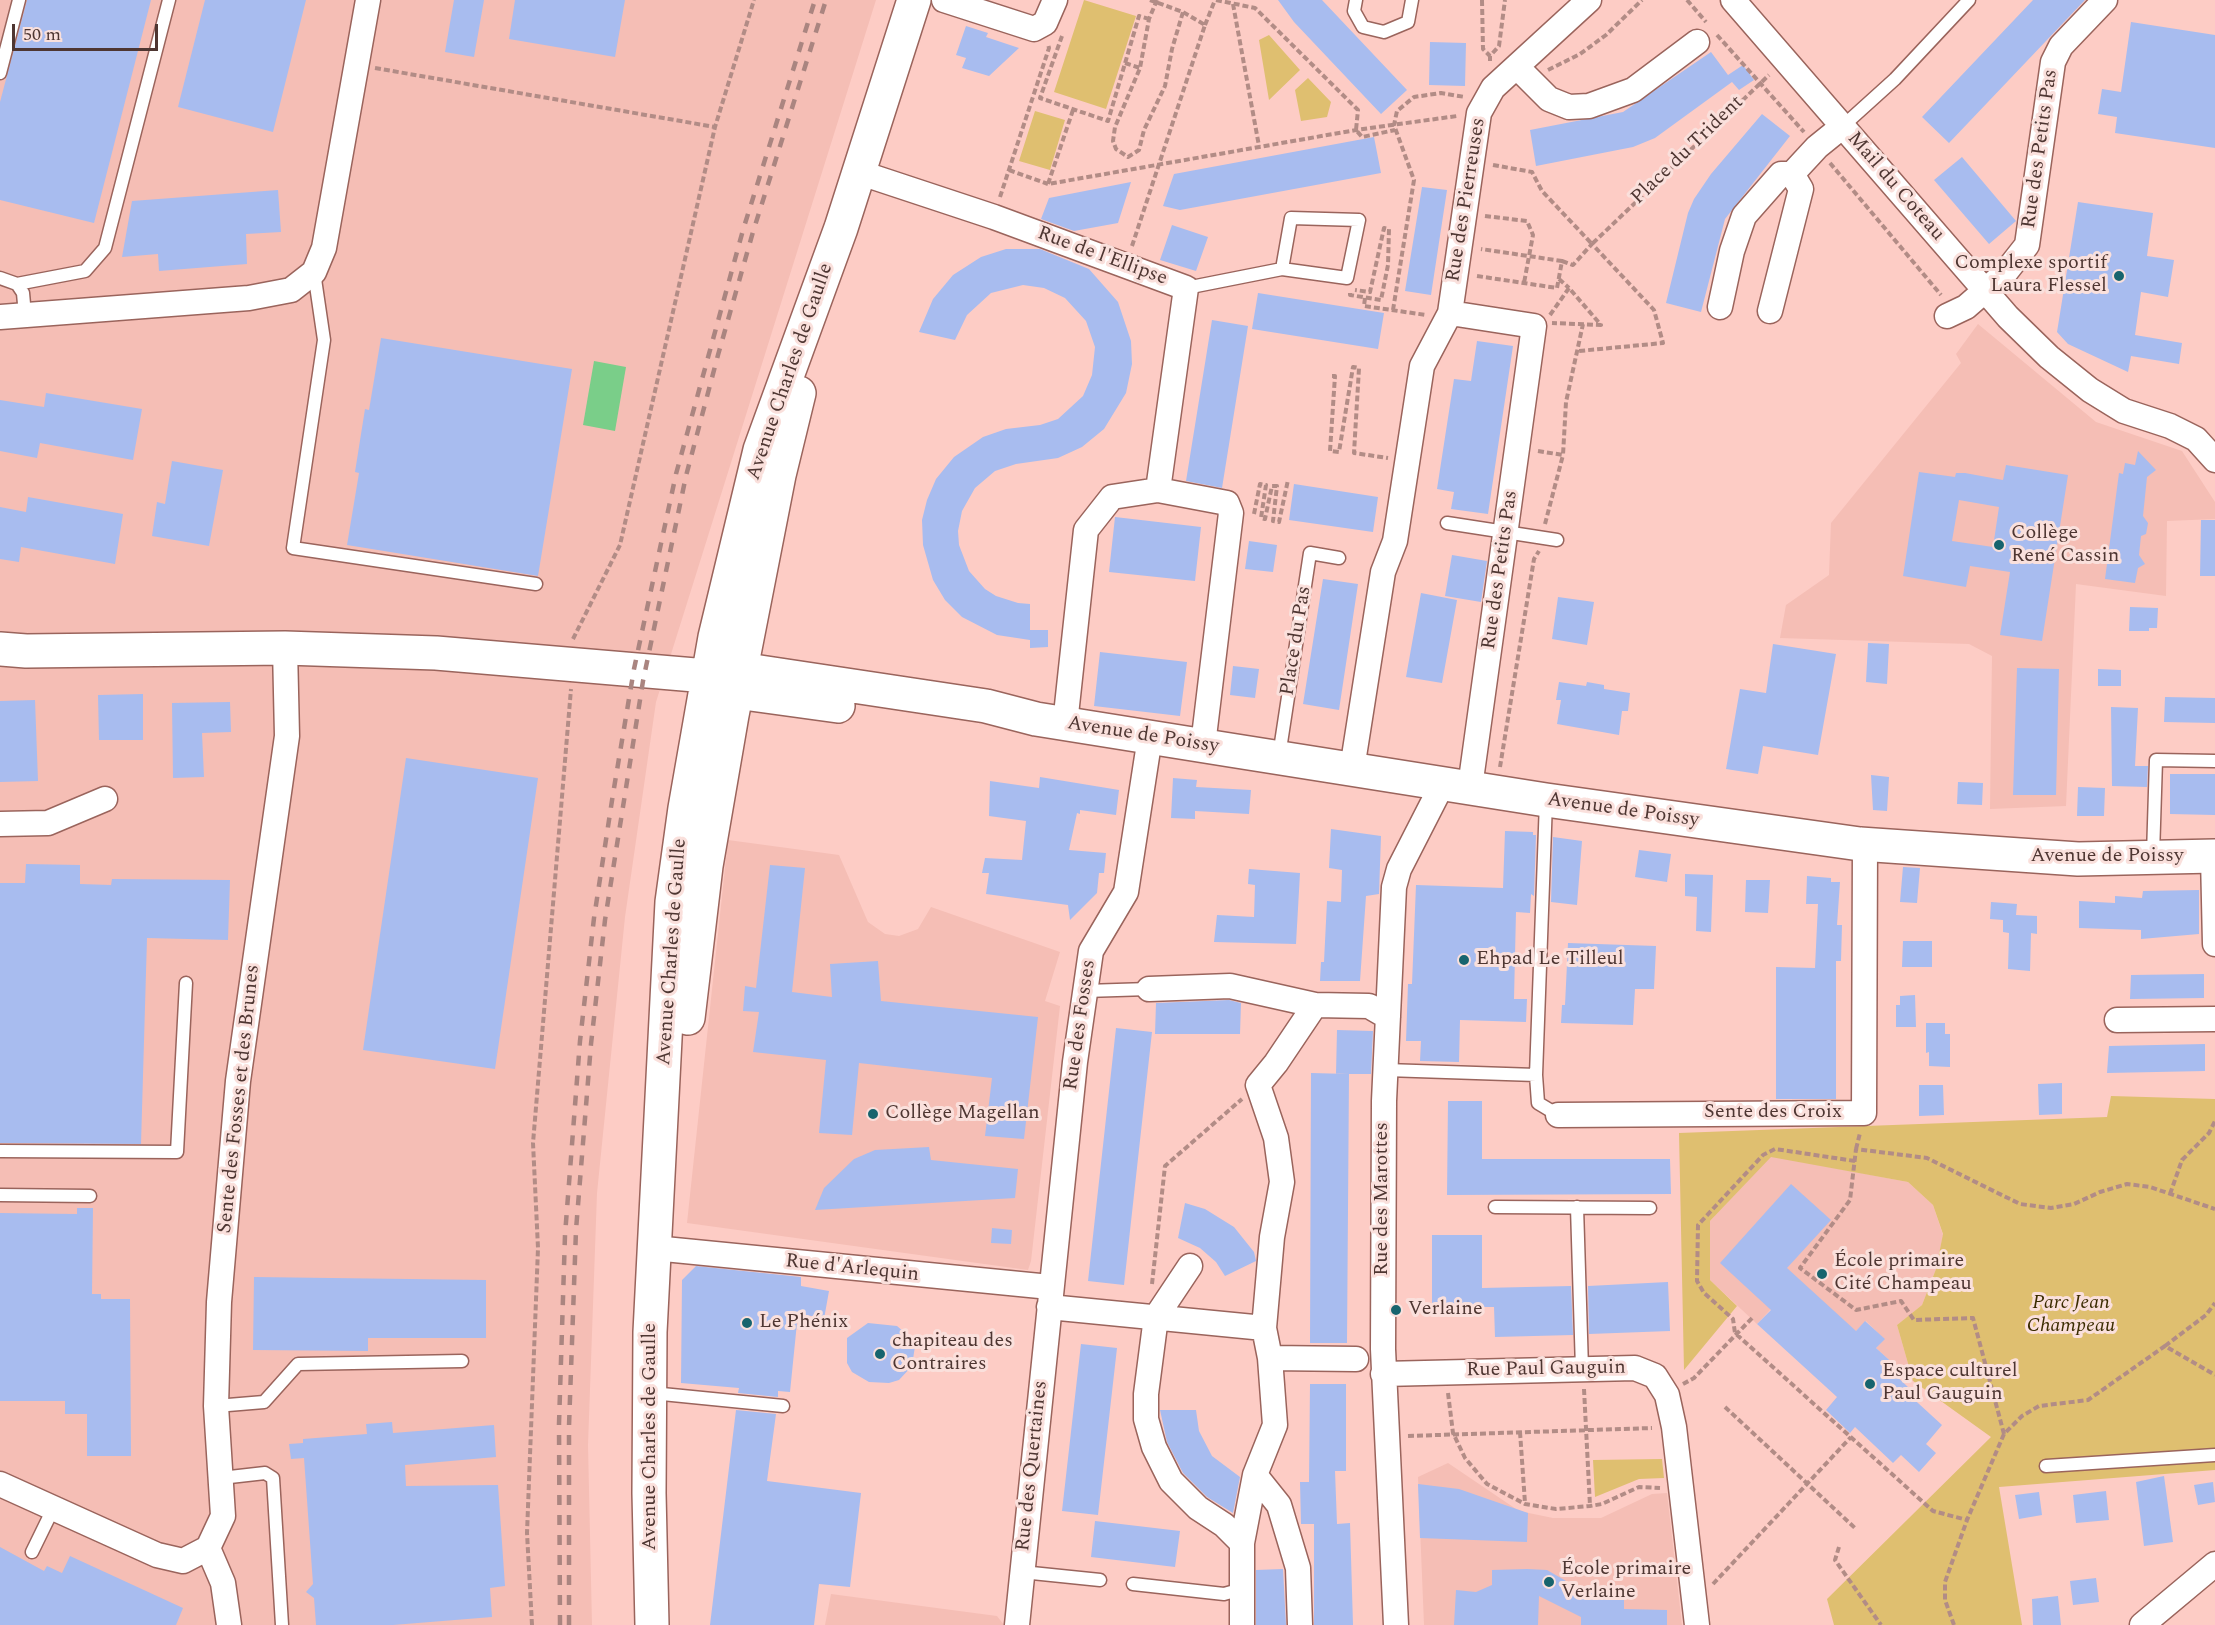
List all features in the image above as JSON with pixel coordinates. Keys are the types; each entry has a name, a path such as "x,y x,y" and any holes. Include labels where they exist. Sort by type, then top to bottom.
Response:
{"main road":[{"name":"Avenue Charles de Gaulle","path":"652,1625 649,1430 660,1248 672,902 686,797 721,678 749,625 779,475 841,228 914,0"},
{"name":"Avenue Charles de Gaulle","path":"665,1625 660,1248 704,881 726,758 721,678 735,548 768,425 841,228"},
{"path":"704,881 701,839 703,804 721,678 721,556 750,490"},
{"path":"749,625 767,656 798,677"},
{"path":"0,649 37,651 285,648 436,653 721,678"},
{"name":"Avenue de Poissy","path":"721,678 798,677 986,706 1050,721 1546,800 1865,845 2058,858 2214,857"},
{"name":"Avenue de Poissy","path":"721,678 770,697 923,717 1050,721"},
{"path":"726,758 749,720 770,697"}],"street":[{"path":"0,317 249,298 291,290 314,272 324,248 368,0"},
{"path":"944,0 1034,28 1052,29"},
{"path":"1052,29 1046,23 1055,0"},
{"name":"Rue des Pierreuses","path":"1352,769 1383,573 1395,541 1422,366 1449,316 1483,107 1493,88 1589,0"},
{"name":"Rue des Petits Pas","path":"1947,316 1966,307 2006,273 2027,245 2053,62 2061,46 2105,0"},
{"name":"Mail du Coteau","path":"1742,3 1786,60 1985,291 2049,357 2090,390 2124,411 2170,426 2196,439 2215,460"},
{"path":"1517,67 1549,99 1569,107 1589,106 1633,90 1697,42"},
{"path":"1720,307 1732,251 1744,216 1781,174 1792,174 1817,147 1843,126"},
{"name":"Rue de l'Ellipse","path":"858,172 994,218 1186,288 1158,490"},
{"path":"1770,311 1801,189 1792,174"},
{"name":"Rue des Petits Pas","path":"1449,316 1534,326 1507,532 1456,785"},
{"path":"1050,721 1086,530 1112,497 1158,490 1227,503 1231,513 1203,745"},
{"name":"Sente des Fosses et des Brunes","path":"208,1548 223,1516 216,1406 219,1302 238,1081 286,736 285,648"},
{"name":"Rue des Fosses","path":"1049,1297 1075,1062 1091,951 1126,892 1150,737"},
{"name":"Rue des Marottes","path":"1396,1625 1383,1374 1386,1070 1394,887 1400,868 1456,785"},
{"path":"0,824 48,823 105,799"},
{"name":"Sente des Croix","path":"1558,1115 1864,1113 1865,845"},
{"path":"2214,857 2215,944"},
{"path":"1149,989 1230,986 1315,1005 1369,1006 1388,1017"},
{"path":"1242,1625 1242,1543 1255,1475 1275,1425 1270,1358 1263,1328 1272,1237 1282,1182 1276,1138 1258,1085 1276,1063 1315,1005"},
{"path":"2117,1020 2215,1019"},
{"name":"Rue d'Arlequin","path":"660,1248 1049,1297"},
{"path":"1190,1266 1152,1316 1146,1419 1154,1447 1171,1480 1198,1508 1224,1525 1242,1543"},
{"path":"1049,1297 1074,1308 1263,1328"},
{"name":"Rue des Quertaines","path":"1017,1625 1049,1297"},
{"path":"1270,1358 1356,1359"},
{"name":"Rue Paul Gauguin","path":"1383,1374 1583,1379 1635,1368 1647,1371 1663,1384 1668,1395 1674,1427 1697,1625"},
{"path":"1255,1475 1279,1505 1298,1568 1300,1625"},
{"path":"0,1484 157,1555 183,1561 208,1548 223,1583 229,1625"},
{"path":"2142,1625 2215,1564"}],"lane":[{"path":"0,73 19,0"},
{"path":"0,278 17,284 85,271 105,248 169,0"},
{"path":"1356,0 1354,10 1363,27 1384,32 1408,22 1412,0"},
{"path":"1843,126 1895,80 1970,0"},
{"path":"1186,288 1282,269 1347,278 1359,220 1291,218 1282,269"},
{"path":"314,272 324,340 293,548 536,584"},
{"path":"17,284 23,292 25,315"},
{"path":"1447,523 1557,540"},
{"name":"Place du Pas","path":"1279,757 1310,553 1339,558"},
{"path":"2153,859 2156,760 2215,761"},
{"path":"1546,800 1536,1075 1538,1103 1558,1115"},
{"path":"0,1151 177,1152 186,983"},
{"path":"1085,991 1149,989"},
{"path":"1386,1070 1536,1075"},
{"path":"0,1195 90,1196"},
{"path":"1495,1207 1650,1208"},
{"path":"1577,1208 1583,1379"},
{"path":"216,1406 264,1402 298,1364 462,1361"},
{"path":"662,1394 783,1406"},
{"path":"2046,1466 2215,1455"},
{"path":"221,1478 265,1473 273,1478 282,1625"},
{"path":"32,1552 54,1509"},
{"path":"1022,1572 1100,1580"},
{"path":"1133,1584 1224,1594 1242,1582"}],"path":[{"path":"532,1625 527,1533 538,1248 533,1143 574,634 620,545 715,127 754,0"},
{"path":"1150,0 1184,12 1205,25"},
{"path":"1139,226 1205,25 1216,0 1255,8 1358,110 1356,130 1362,137 1483,107"},
{"path":"1482,0 1483,49 1490,56 1491,64"},
{"path":"1157,1 1149,19 1140,68 1114,134 1116,149 1128,158 1139,150 1144,130 1165,86 1172,49 1184,12"},
{"path":"1490,56 1499,46 1504,1"},
{"path":"1545,72 1580,54 1606,35 1640,1"},
{"path":"1233,4 1259,146"},
{"path":"1033,96 1108,121 1139,16 1149,19"},
{"path":"994,218 1049,48 1052,29"},
{"path":"1040,99 1052,29"},
{"name":"Place du Trident","path":"1562,261 1573,265 1592,244 1786,60"},
{"path":"1125,63 1140,68"},
{"path":"357,64 715,127"},
{"path":"1393,310 1414,180 1394,128 1397,111 1414,97 1441,93 1483,107"},
{"path":"1048,184 1073,110"},
{"path":"1009,170 1048,184 1356,130"},
{"path":"1489,164 1532,172 1542,191 1654,309 1663,343 1579,351"},
{"path":"1482,216 1527,221 1533,236 1524,283"},
{"path":"1347,278 1350,289 1370,292 1384,228 1389,229 1388,265 1381,300 1350,295"},
{"path":"1474,276 1557,288 1562,261 1477,248"},
{"path":"1559,279 1569,288 1601,325 1545,323 1569,288"},
{"path":"1365,298 1364,306 1449,316"},
{"path":"1544,529 1563,455 1566,402 1579,351 1583,324"},
{"path":"1332,376 1335,376 1330,451 1339,452 1353,367 1359,368 1354,453 1398,459"},
{"path":"1518,448 1563,455"},
{"path":"1231,513 1244,511 1253,517 1260,484 1266,485 1261,518 1265,519 1272,486 1277,486 1273,521 1279,522 1288,480"},
{"path":"1500,771 1534,560 1542,548"},
{"path":"1152,1316 1165,1166 1258,1085"},
{"path":"2170,1194 2182,1160 2209,1134 2215,1122"},
{"path":"1855,1161 1775,1149 1763,1155 1698,1225 1697,1281 1704,1293 1732,1318 1735,1333 1933,1511 1967,1520"},
{"path":"2004,1434 1973,1318 1914,1320 1901,1301 1856,1310 1800,1268 1850,1200 1856,1149 1927,1158 2020,1204 2051,1208 2074,1204 2100,1192 2127,1184 2150,1187 2215,1209"},
{"path":"2165,1346 2206,1315 2215,1303"},
{"path":"1668,1395 1694,1378 1735,1333 1754,1317"},
{"path":"1583,1379 1590,1506"},
{"path":"1448,1393 1453,1433 1465,1458 1487,1484 1525,1504 1556,1509 1590,1506 1602,1504 1639,1487 1654,1486 1682,1493"},
{"path":"1725,1407 1856,1529"},
{"path":"1388,1437 1674,1427"},
{"path":"1520,1432 1525,1504"},
{"path":"1691,1575 1715,1584 1851,1437"},
{"path":"1839,1547 1835,1560 1881,1625"}],"shaded area":[{"path":"0,0 876,0 656,702 625,917 597,1193 588,1445 592,1625 0,1625"},
{"name":"Collège René Cassin","path":"1978,324 2096,422 2182,451 2215,502 2215,519 2167,521 2166,596 2076,584 2066,806 1990,809 1992,656 1969,644 1780,638 1786,605 1829,575 1831,523 1961,363 1956,354"},
{"path":"594,361 626,367 615,431 583,425"},
{"name":"Collège Magellan","path":"728,840 839,855 868,922 885,934 899,936 918,929 931,907 1060,952 1045,1001 1060,1006 1031,1261 1028,1270 687,1223"},
{"name":"École primaire Cité Champeau","path":"1771,1156 1908,1182 1933,1205 1943,1235 1936,1269 1922,1305 1897,1325 1913,1381 1891,1371 1896,1366 1876,1348 1884,1339 1866,1321 1847,1340 1783,1296 1757,1324 1710,1280 1710,1221"},
{"name":"École primaire Verlaine","path":"1448,1463 1519,1511 1553,1518 1601,1518 1652,1494 1667,1493 1682,1625 1424,1625 1418,1477"},
{"path":"831,1594 997,1616 1004,1625 825,1625"}],"green space":[{"path":"1084,0 1136,16 1106,109 1054,92"},
{"path":"1269,35 1300,70 1269,100 1259,40"},
{"path":"1308,78 1331,102 1327,117 1301,121 1295,90"},
{"path":"1035,111 1065,120 1050,170 1019,161"},
{"name":"Parc Jean Champeau","path":"2111,1096 2215,1099 2215,1470 1999,1487 2022,1625 1834,1625 1827,1599 1991,1437 1913,1381 1897,1325 1922,1305 1936,1269 1943,1234 1933,1205 1908,1182 1771,1157 1710,1221 1710,1280 1737,1306 1684,1370 1679,1133 2107,1117"},
{"path":"1662,1459 1664,1478 1639,1479 1595,1497 1593,1460"}],"building":[{"path":"27,0 151,0 94,223 0,200 0,102"},
{"path":"205,0 306,0 273,132 178,107"},
{"path":"454,0 484,0 474,57 445,52"},
{"path":"515,0 625,0 615,57 509,39"},
{"path":"1278,0 1322,0 1407,90 1381,114 1294,22"},
{"path":"2033,0 2085,0 1949,143 1922,117"},
{"path":"2131,22 2215,35 2215,148 2115,133 2117,117 2098,114 2102,89 2121,92"},
{"path":"966,26 988,33 986,37 1019,48 989,76 962,68 966,58 956,55"},
{"path":"1430,42 1466,43 1465,86 1429,85"},
{"path":"1711,52 1728,75 1743,65 1754,80 1739,90 1732,82 1655,138 1633,147 1536,166 1530,130 1623,112"},
{"path":"1762,114 1790,136 1725,219 1701,312 1666,303 1688,213 1694,199 1711,174"},
{"path":"1374,137 1381,173 1180,210 1163,206 1174,174"},
{"path":"1962,157 2016,221 1989,244 1934,180"},
{"path":"1131,182 1118,223 1074,231 1041,219 1049,198"},
{"path":"1422,187 1447,190 1431,295 1405,291"},
{"path":"278,190 281,232 246,234 247,264 159,271 158,254 122,257 132,201"},
{"name":"Complexe sportif Laura Flessel","path":"2078,202 2153,213 2147,256 2174,260 2168,297 2141,292 2135,335 2182,343 2179,364 2131,356 2128,372 2068,344 2057,332"},
{"path":"1172,225 1208,237 1196,271 1160,260"},
{"path":"1006,249 1040,249 1089,269 1118,302 1131,341 1132,364 1126,393 1104,429 1082,447 1058,458 1016,464 995,471 975,488 962,511 958,531 959,545 969,571 985,589 996,596 1030,604 1030,630 1048,630 1048,647 1030,648 1030,640 997,635 962,617 945,600 933,580 923,545 922,520 927,500 936,479 954,457 983,437 1006,429 1040,425 1058,419 1083,396 1092,375 1095,347 1086,321 1065,298 1044,288 1023,285 991,293 967,315 955,340 919,332 933,299 953,275 981,257"},
{"path":"1258,293 1384,313 1378,349 1252,329"},
{"path":"1212,320 1248,326 1222,488 1186,481"},
{"path":"381,338 572,369 538,576 347,545 359,473 355,472 365,409 369,410"},
{"path":"1477,341 1513,346 1488,514 1451,509 1454,492 1437,489 1454,379 1471,381"},
{"path":"46,393 142,409 133,460 40,443 37,458 0,451 0,400 44,407"},
{"path":"2138,451 2156,470 2147,477 2143,516 2148,523 2146,534 2141,536 2139,555 2145,564 2138,568 2135,583 2105,579 2119,473 2123,474 2125,463 2135,465"},
{"path":"172,461 223,470 209,546 152,536 157,502 165,504"},
{"path":"2006,465 2068,475 2042,641 2000,635 2010,572 1970,566 1966,587 1903,576 1919,472 1955,477 1956,473 1965,473 2003,480","holes":["1959,500 1999,507 1993,547 1952,541"]},
{"path":"1294,484 1378,497 1373,532 1289,520"},
{"path":"28,497 123,514 115,564 21,547 19,562 0,559 0,507 26,512"},
{"path":"1115,517 1201,527 1195,581 1109,572"},
{"path":"2201,520 2215,520 2215,576 2200,576"},
{"path":"1249,541 1277,545 1273,572 1245,569"},
{"path":"1452,555 1487,561 1481,602 1445,596"},
{"path":"1323,579 1358,584 1339,710 1303,704"},
{"path":"1421,593 1457,600 1442,683 1406,677"},
{"path":"1558,597 1594,602 1587,645 1552,639"},
{"path":"2130,607 2158,608 2157,628 2149,628 2149,631 2129,631"},
{"path":"1868,643 1889,644 1887,684 1866,682"},
{"path":"1773,644 1836,654 1818,755 1763,746 1758,774 1726,769 1740,689 1766,693"},
{"path":"1100,652 1187,662 1180,716 1094,706"},
{"path":"1233,666 1259,669 1255,698 1230,695"},
{"path":"2017,668 2059,669 2056,795 2013,795"},
{"path":"2098,669 2121,670 2121,686 2098,686"},
{"path":"1559,682 1586,686 1587,682 1604,685 1604,689 1630,693 1628,711 1622,711 1619,735 1557,724 1561,700 1556,700"},
{"path":"143,694 143,740 99,740 98,695"},
{"path":"2165,697 2215,698 2215,723 2164,722"},
{"path":"35,700 38,781 0,782 0,701"},
{"path":"230,702 231,732 202,733 204,777 173,778 172,703"},
{"path":"2111,707 2138,708 2135,766 2148,766 2147,787 2112,786"},
{"path":"406,758 538,778 495,1069 363,1050"},
{"path":"2170,774 2215,774 2215,815 2170,814"},
{"path":"1871,775 1889,777 1887,811 1873,810"},
{"path":"1040,777 1119,790 1116,815 1080,810 1080,814 1077,813 1069,850 1106,853 1104,873 1099,873 1097,893 1070,920 1068,905 986,894 989,873 982,873 985,858 1022,860 1026,821 989,816 990,781 1039,788"},
{"path":"1173,778 1197,780 1196,787 1251,790 1249,814 1195,811 1195,819 1171,818"},
{"path":"1958,782 1983,783 1982,805 1957,804"},
{"path":"2078,787 2105,788 2104,816 2077,816"},
{"path":"1331,829 1381,836 1379,894 1366,896 1360,981 1320,981 1321,962 1324,962 1327,901 1341,902 1342,870 1329,868"},
{"name":"Ehpad Le Tilleul","path":"1505,831 1533,832 1533,835 1536,835 1534,896 1531,894 1530,913 1516,912 1514,999 1527,999 1526,1022 1460,1020 1459,1062 1420,1061 1421,1041 1406,1041 1408,984 1412,984 1416,885 1503,888"},
{"path":"1553,837 1582,841 1577,905 1551,902"},
{"path":"1639,850 1671,854 1667,882 1635,877"},
{"path":"26,864 80,865 80,884 111,885 112,879 230,880 228,940 147,938 141,1144 0,1143 0,883 25,883"},
{"path":"770,865 805,868 792,992 832,997 830,964 878,961 881,1001 1038,1017 1024,1139 985,1136 992,1078 859,1063 852,1135 819,1133 826,1060 753,1052 759,1012 743,1011 745,986 756,988"},
{"path":"1903,867 1920,868 1917,903 1900,902"},
{"path":"1249,869 1300,873 1296,944 1214,942 1217,915 1254,917 1255,885 1248,884"},
{"path":"1685,874 1713,875 1711,932 1696,931 1697,897 1685,896"},
{"path":"1807,876 1831,878 1831,882 1840,882 1837,925 1842,925 1841,961 1836,961 1836,1099 1776,1099 1776,967 1815,968 1818,904 1806,904"},
{"path":"1746,880 1770,880 1768,913 1745,912"},
{"path":"2199,890 2199,934 2141,939 2141,930 2079,928 2079,901 2115,903 2115,896 2142,898 2143,891"},
{"path":"1991,902 2017,904 2016,915 2037,916 2037,934 2031,933 2030,971 2008,969 2009,933 2003,932 2003,920 1990,919"},
{"path":"1903,941 1932,941 1932,967 1902,967"},
{"path":"1568,943 1656,946 1654,989 1635,989 1633,1025 1561,1023 1562,1005 1565,1005"},
{"path":"2204,974 2204,998 2130,999 2131,975"},
{"path":"1915,995 1916,1027 1896,1027 1896,1005 1900,1005 1900,996"},
{"path":"1229,1000 1241,1003 1240,1034 1155,1034 1156,1003"},
{"path":"1926,1023 1945,1023 1945,1034 1950,1034 1950,1067 1929,1066 1929,1052 1926,1053"},
{"path":"1116,1028 1152,1032 1124,1285 1088,1281"},
{"path":"1337,1030 1373,1031 1371,1074 1336,1074"},
{"path":"2205,1044 2205,1071 2107,1073 2109,1046"},
{"path":"1311,1073 1349,1074 1347,1343 1310,1343"},
{"path":"2062,1083 2062,1114 2039,1115 2038,1084"},
{"path":"1919,1085 1943,1085 1944,1115 1919,1116"},
{"path":"1448,1101 1482,1101 1482,1159 1670,1159 1671,1194 1447,1195"},
{"path":"929,1147 931,1160 1018,1169 1015,1198 815,1210 824,1188 854,1159 875,1150"},
{"path":"1791,1184 1831,1220 1787,1268 1856,1331 1865,1321 1885,1339 1876,1348 1896,1366 1891,1371 1909,1388 1906,1392 1942,1425 1926,1444 1936,1453 1919,1472 1901,1455 1893,1463 1855,1427 1850,1433 1826,1410 1837,1397 1757,1324 1771,1310 1720,1263"},
{"path":"1185,1203 1205,1209 1234,1227 1254,1252 1256,1261 1225,1276 1216,1262 1200,1248 1178,1238"},
{"path":"77,1208 93,1208 92,1294 101,1294 101,1299 130,1299 131,1456 87,1456 87,1414 65,1414 65,1401 0,1401 0,1213 77,1214"},
{"path":"992,1228 1012,1230 1011,1244 991,1243"},
{"path":"1432,1235 1482,1235 1482,1288 1571,1286 1573,1335 1495,1337 1494,1307 1432,1307"},
{"path":"696,1266 801,1277 801,1286 829,1291 824,1319 798,1313 790,1392 778,1391 778,1397 738,1393 739,1388 681,1383 682,1280"},
{"path":"254,1277 486,1280 486,1338 368,1338 368,1351 253,1350"},
{"path":"1668,1282 1670,1331 1589,1334 1588,1286"},
{"name":"chapiteau des Contraires","path":"868,1323 897,1326 911,1338 915,1346 912,1366 899,1380 889,1383 869,1382 852,1372 847,1363 847,1338"},
{"path":"1081,1344 1117,1348 1098,1515 1062,1511"},
{"path":"1310,1384 1346,1384 1346,1471 1335,1471 1337,1524 1350,1523 1353,1625 1314,1625 1314,1524 1301,1524 1300,1482 1309,1482"},
{"path":"736,1410 776,1414 767,1481 861,1493 850,1587 819,1584 814,1625 710,1625"},
{"path":"1160,1410 1196,1410 1199,1431 1212,1456 1240,1477 1233,1513 1207,1497 1183,1473 1167,1442"},
{"path":"392,1422 393,1433 494,1425 496,1457 405,1465 406,1486 498,1485 505,1586 490,1588 492,1617 393,1625 316,1625 314,1598 306,1592 313,1584 304,1458 291,1459 289,1444 303,1443 303,1439 367,1434 366,1424"},
{"path":"2164,1476 2173,1542 2144,1546 2136,1482"},
{"path":"2213,1482 2215,1502 2198,1505 2194,1485"},
{"path":"1418,1484 1459,1489 1528,1513 1527,1542 1420,1538"},
{"path":"2106,1491 2109,1520 2076,1523 2073,1495"},
{"path":"2039,1492 2042,1515 2019,1519 2015,1495"},
{"path":"1095,1521 1180,1531 1175,1567 1091,1557"},
{"path":"0,1547 44,1571 47,1566 62,1573 70,1556 183,1608 176,1625 0,1625"},
{"path":"1283,1569 1286,1625 1256,1625 1256,1570"},
{"path":"1492,1570 1547,1570 1585,1592 1624,1593 1624,1609 1667,1610 1667,1625 1581,1625 1581,1617 1539,1596 1538,1625 1454,1625 1456,1590 1476,1592 1492,1585"},
{"path":"2096,1578 2099,1602 2073,1605 2070,1581"},
{"path":"2058,1596 2061,1625 2033,1625 2032,1599"}],"railway":[{"path":"560,1625 559,1424 565,1235 580,1041 594,918 613,794 634,669 676,474 743,230 815,0"},
{"path":"569,1625 569,1426 576,1230 591,1044 605,920 643,681 686,476 753,232 826,0"}],"place":[{"name":"Complexe sportif Laura Flessel","path":"2119,276"},
{"name":"Collège René Cassin","path":"1999,545"},
{"name":"Ehpad Le Tilleul","path":"1464,960"},
{"name":"Collège Magellan","path":"873,1114"},
{"name":"École primaire Cité Champeau","path":"1822,1274"},
{"name":"Verlaine","path":"1396,1310"},
{"name":"Le Phénix","path":"747,1323"},
{"name":"chapiteau des Contraires","path":"880,1354"},
{"name":"Espace culturel Paul Gauguin","path":"1870,1384"},
{"name":"École primaire Verlaine","path":"1549,1582"}]}
